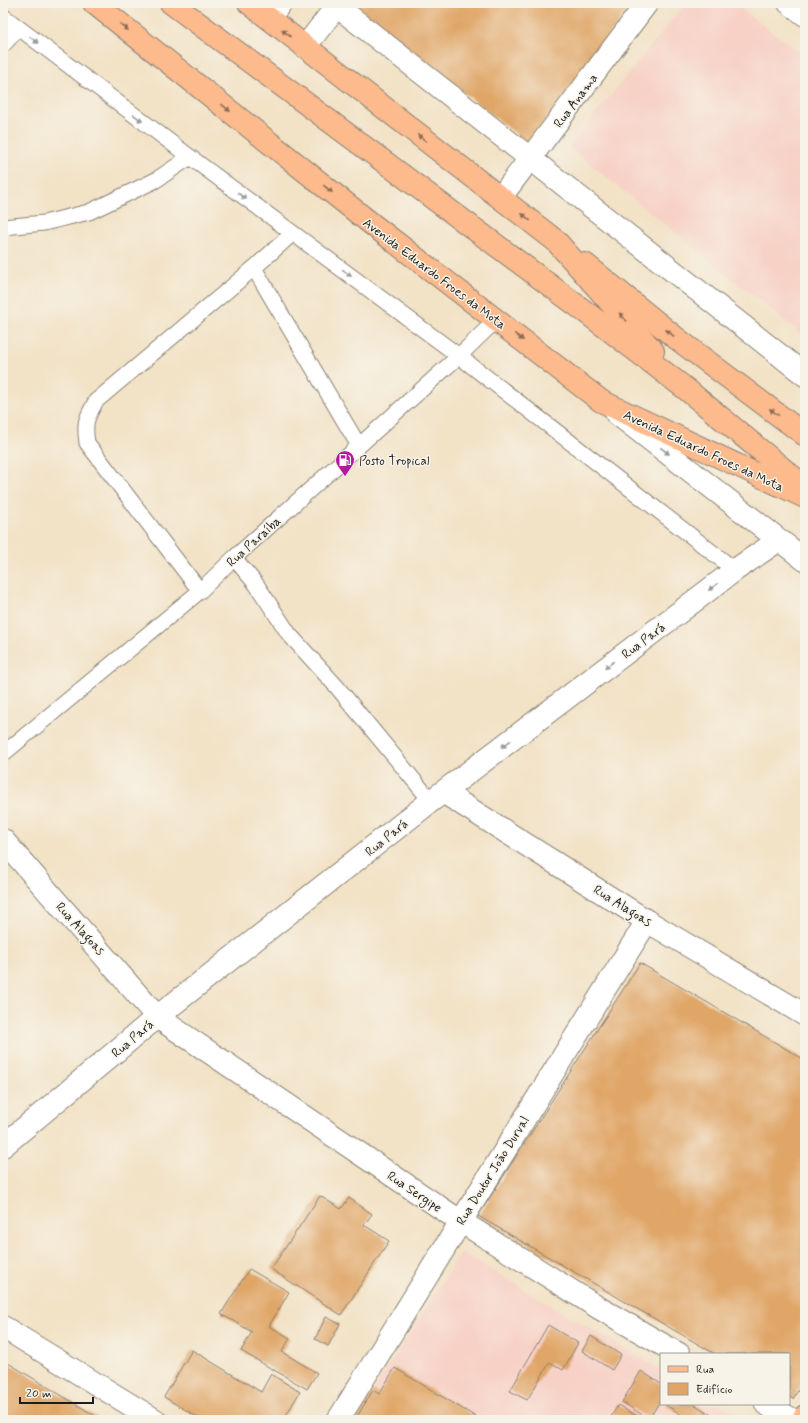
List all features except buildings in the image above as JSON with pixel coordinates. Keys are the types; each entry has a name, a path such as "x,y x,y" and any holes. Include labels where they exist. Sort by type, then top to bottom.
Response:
{"main road":[{"name":"Avenida Eduardo Froes da Mota","path":"94,3 372,225 601,401 805,497"},
{"name":"Avenida Eduardo Froes da Mota","path":"171,3 686,389 805,487"},
{"path":"249,3 275,11 305,47 501,197 676,338 805,435"},
{"path":"556,241 686,389"},
{"path":"803,1420 805,1416"}],"street":[{"name":"Rua Anama","path":"501,197 647,3"},
{"path":"789,3 805,15"},
{"path":"305,47 336,4 805,375"},
{"path":"601,401 805,560"},
{"name":"Rua Pará","path":"3,1146 157,1017 437,796 735,570 779,540"},
{"name":"Rua Alagoas","path":"437,796 805,1014"},
{"name":"Rua Alagoas","path":"3,840 157,1017"},
{"name":"Rua Doutor João Durval","path":"338,1420 647,921"},
{"name":"Rua Sergipe","path":"157,1017 460,1221 599,1308 677,1353"},
{"path":"3,1327 155,1420"},
{"path":"768,1405 793,1420"}],"lane":[{"path":"3,16 190,157 459,356 735,570"},
{"path":"3,45 19,28"},
{"path":"3,227 44,223 89,212 156,180 190,157"},
{"path":"200,591 87,443 85,426 87,417 96,401 254,268 293,233"},
{"path":"254,268 359,446"},
{"name":"Rua Paraíba","path":"3,754 200,591 234,558 459,356 496,320"},
{"path":"234,558 256,584 289,634 437,796"}],"shaded area":[{"path":"686,3 734,3 805,57 805,337 569,147"},
{"path":"461,1252 660,1369 660,1405 721,1405 746,1420 355,1420"}],"place":[{"name":"Posto Tropical","path":"345,477"}]}
